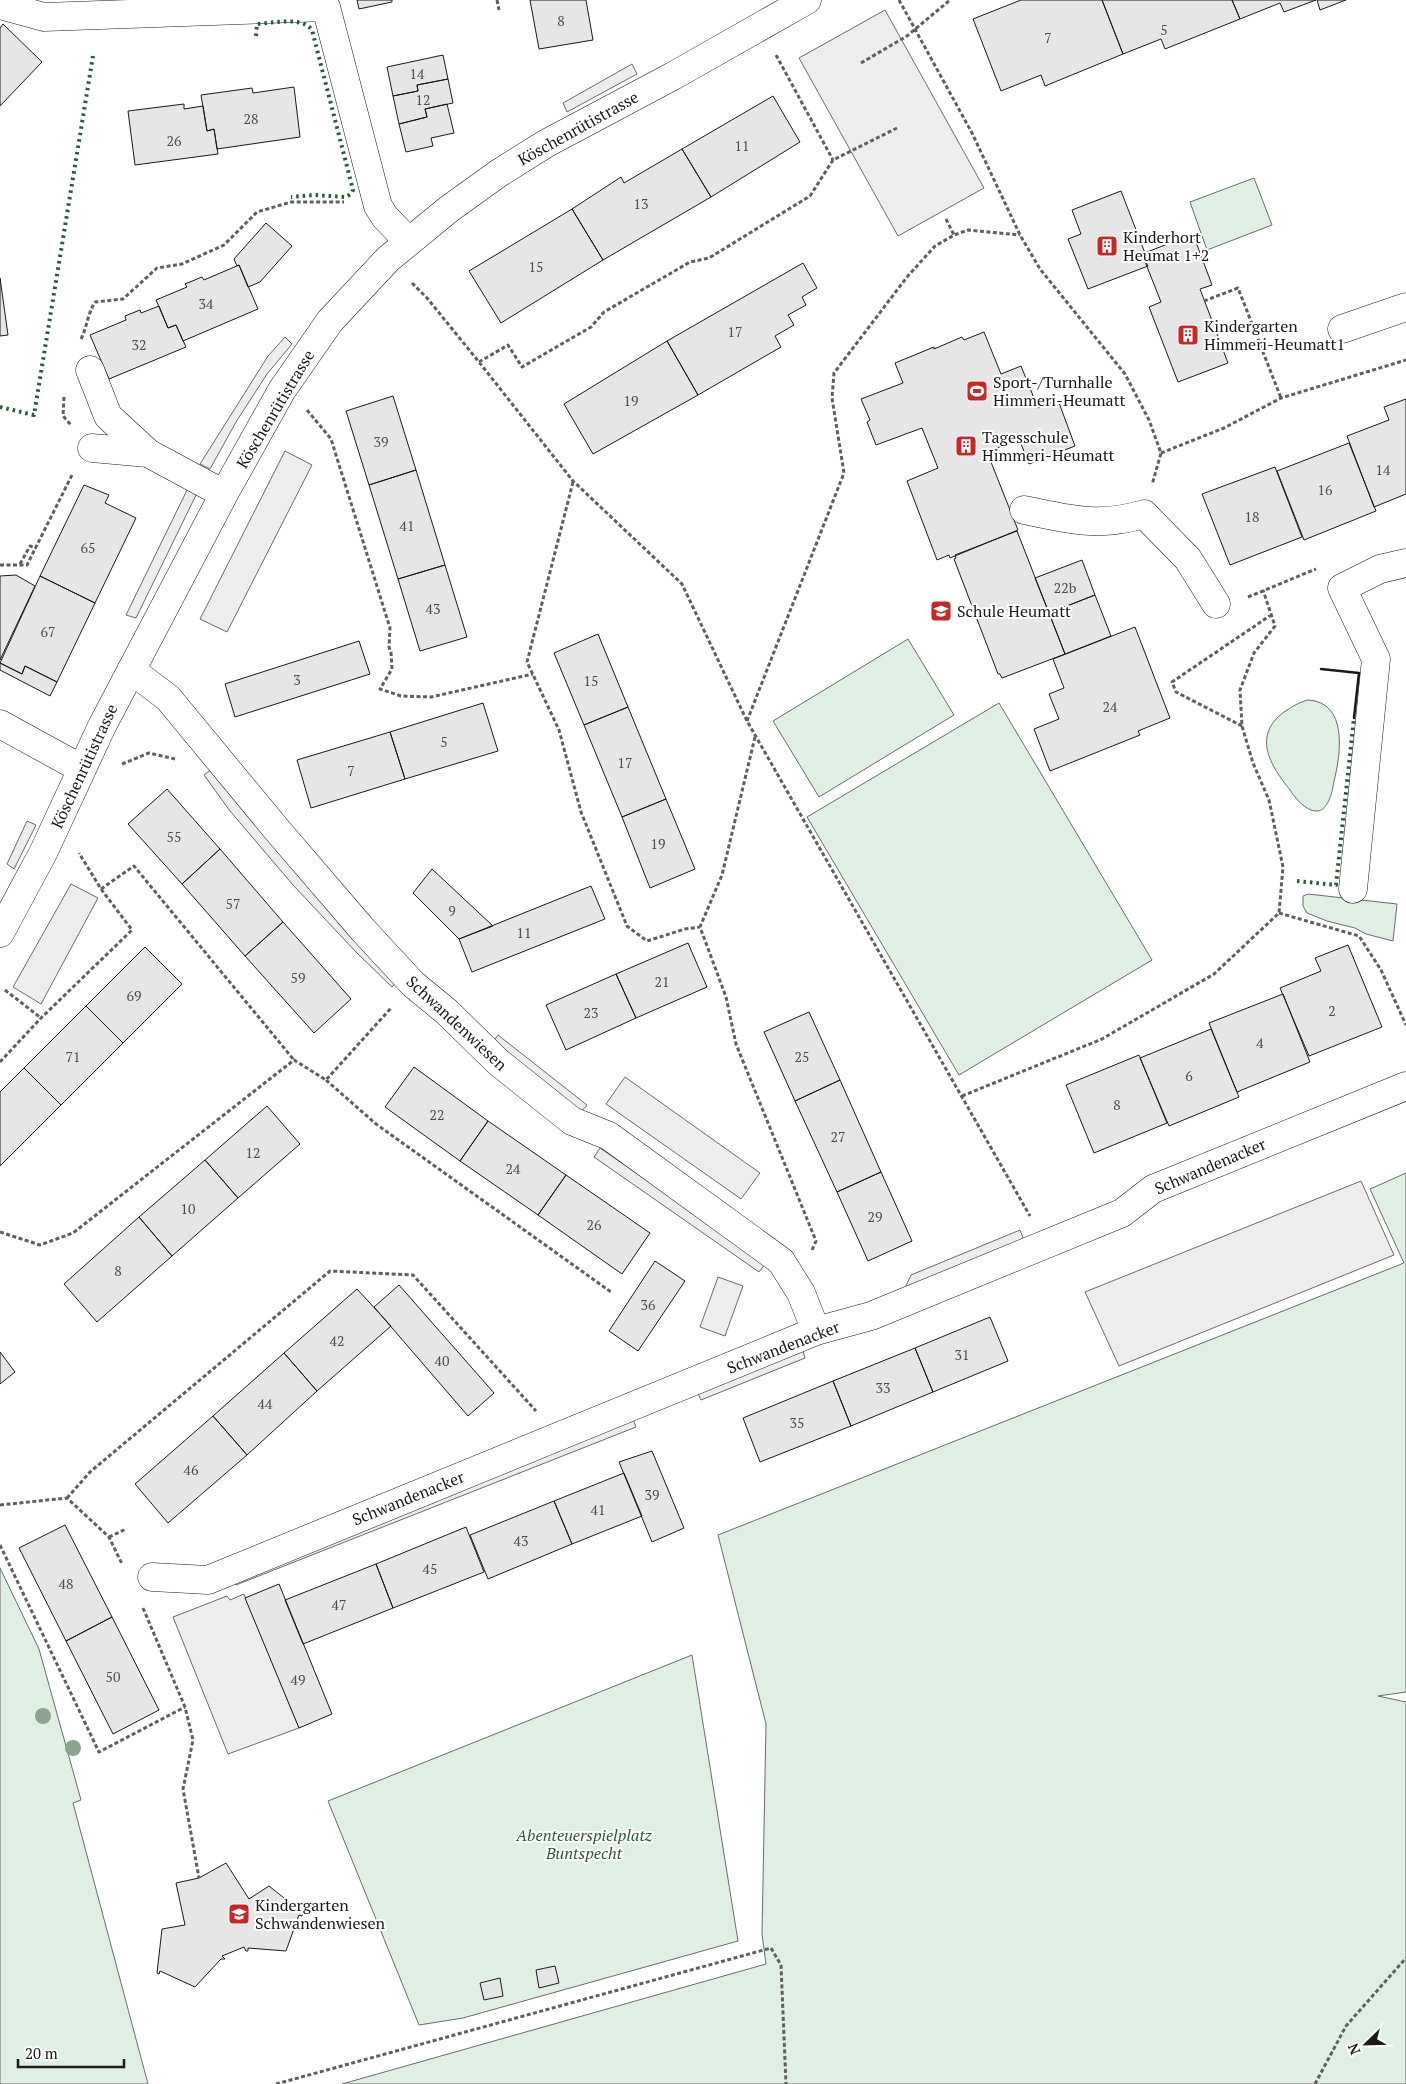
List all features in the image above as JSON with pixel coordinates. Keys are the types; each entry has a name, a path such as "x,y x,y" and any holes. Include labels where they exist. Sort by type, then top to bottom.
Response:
{"street":[{"name":"Köschenrütistrasse","path":"0,933 43,853 131,670 224,494 282,390 330,321 388,259 449,209 485,183 547,143 673,76 807,0"},
{"path":"0,5 44,17 326,7 378,206 386,218 409,242"},
{"path":"1342,329 1406,307"},
{"path":"90,370 108,416 148,453 224,494"},
{"path":"92,448 148,453"},
{"path":"1024,510 1083,522 1123,520 1144,514 1188,559 1216,604"},
{"path":"1354,889 1376,659 1342,588 1380,569 1406,563"},
{"name":"Schwandenwiesen","path":"131,670 168,698 278,832 363,930 413,984 447,1012 498,1062 572,1121 609,1136 782,1261 801,1293 816,1331"},
{"path":"0,724 82,769"},
{"name":"Schwandenacker","path":"152,1577 208,1580 816,1331 871,1316 1122,1212 1154,1189 1406,1086"}],"path":[{"path":"498,0 500,10"},
{"path":"899,0 972,133 1020,235 1040,269 1125,374 1149,420 1162,453 1158,464"},
{"path":"861,63 915,30 950,0"},
{"path":"776,55 833,160"},
{"path":"479,362 508,345 522,368 591,327 604,312 690,262 709,258 810,196 833,160 896,128"},
{"path":"80,343 87,327 90,310 95,302 122,299 157,268 182,264 224,245 257,212 291,202 351,203"},
{"path":"946,219 954,235"},
{"path":"747,721 844,473 832,398 834,373 907,277 934,246 968,230 1020,235"},
{"path":"412,283 427,298 573,481 682,584 747,721 1034,1222"},
{"path":"1204,301 1238,288 1281,398"},
{"path":"1162,453 1224,428 1281,398 1406,360"},
{"path":"64,396 63,416 92,448"},
{"path":"304,406 331,438 390,628 389,648 392,653 392,669 380,689 402,696 431,697 533,674"},
{"path":"0,565 27,565 85,447 92,448"},
{"path":"573,481 527,662 559,730 581,812 627,926 648,941 685,929 700,927"},
{"path":"20,565 30,546 36,548"},
{"path":"1216,604 1232,604 1318,568"},
{"path":"962,1096 1102,1040 1214,974 1279,913 1283,867 1269,800 1253,763 1242,726 1240,690 1254,652 1274,626 1263,590"},
{"path":"1242,726 1176,692 1172,682 1271,615"},
{"path":"756,736 722,875 700,927 726,997 736,1044 816,1241 812,1250"},
{"path":"122,764 149,753 183,760"},
{"path":"0,1062 41,1018 132,930 101,889 78,852"},
{"path":"101,889 134,866 294,1060 326,1080 376,1124 611,1292"},
{"path":"1279,913 1358,936 1381,970 1406,1026"},
{"path":"5,990 41,1018"},
{"path":"326,1080 398,1001"},
{"path":"0,1232 40,1245 73,1233 294,1060"},
{"path":"0,1505 67,1498 90,1472 330,1271 413,1275 542,1417"},
{"path":"67,1498 109,1537 123,1567"},
{"path":"109,1537 126,1529"},
{"path":"0,1546 99,1752 185,1707"},
{"path":"142,1605 185,1707 192,1740 183,1789 199,1878"},
{"path":"276,2084 771,1948 781,1965 786,2084"},
{"path":"1316,2084 1346,2026 1406,1958"}],"green space":[{"path":"1254,178 1272,225 1207,250 1190,202"},
{"path":"908,639 954,715 819,797 773,721"},
{"path":"1308,700 1321,703 1330,710 1336,719 1339,731 1339,757 1332,793 1326,806 1318,811 1308,809 1301,804 1276,771 1268,751 1267,741 1274,721 1290,708"},
{"path":"999,703 1152,960 959,1075 807,817"},
{"path":"1308,894 1397,904 1393,941 1366,934 1355,928 1327,921 1307,913 1303,906 1303,896"},
{"path":"1406,1173 1406,1692 1378,1696 1406,1702 1406,2084 342,2084 766,1964 762,1934 766,1724 718,1535 1404,1263 1370,1189"},
{"path":"0,1568 39,1649 81,1800 73,1803 148,2084 0,2084"},
{"name":"Abenteuerspielplatz Buntspecht","path":"692,1655 738,1941 463,2018 419,2025 328,1801"}],"shaded area":[{"path":"885,10 984,188 898,236 799,58"},
{"path":"632,64 637,74 567,112 563,103"},
{"path":"285,337 292,344 267,374 236,422 210,469 200,464 268,356"},
{"path":"285,451 312,465 227,632 200,619"},
{"path":"189,486 198,491 136,618 126,615"},
{"path":"212,769 399,979 392,987 293,885 230,811 204,775"},
{"path":"27,821 36,825 14,869 7,864"},
{"path":"71,884 98,898 41,1004 13,987"},
{"path":"498,1035 587,1105 581,1112 492,1043"},
{"path":"625,1077 760,1173 741,1199 606,1104"},
{"path":"600,1148 766,1263 759,1272 594,1157"},
{"path":"1361,1181 1394,1255 1119,1366 1085,1292"},
{"path":"1020,1230 1024,1240 905,1288 911,1275"},
{"path":"718,1277 743,1286 725,1336 700,1327"},
{"path":"802,1348 805,1358 701,1400 696,1389"},
{"path":"632,1417 636,1427 236,1585 232,1574"},
{"path":"244,1594 299,1728 228,1754 173,1617 227,1596 230,1600"}],"building":[{"path":"357,0 392,0 392,2 359,9"},
{"path":"530,0 586,0 593,40 539,49"},
{"path":"1021,0 1102,0 1123,54 1045,86 1041,75 1001,91 973,19"},
{"path":"1102,0 1232,0 1240,19 1165,49 1161,39 1123,54"},
{"path":"1232,0 1316,0 1284,12 1280,3 1240,19"},
{"path":"1317,0 1346,0 1320,10"},
{"path":"3,24 42,62 0,106 0,28"},
{"path":"443,55 448,79 417,85 418,91 393,96 387,67"},
{"path":"448,79 453,103 425,109 427,117 399,124 393,96 418,91 417,85"},
{"path":"294,87 300,137 217,149 214,129 207,131 201,95 252,88 253,93"},
{"path":"773,96 800,142 711,197 682,149"},
{"path":"184,104 184,109 203,106 207,131 214,129 218,154 135,165 128,111"},
{"path":"447,104 454,133 431,138 433,146 406,152 399,124 427,117 425,109"},
{"path":"682,149 711,197 603,260 572,209 621,177 624,183"},
{"name":"Kinderhort Heumat 1+2","path":"1121,191 1145,253 1142,254 1148,266 1088,289 1068,239 1081,234 1072,210"},
{"path":"572,209 603,260 501,323 469,271"},
{"path":"266,223 292,246 260,282 248,287 239,265 237,266 234,259"},
{"name":"Kindergarten Himmeri-Heumatt1","path":"1193,234 1212,285 1200,289 1228,363 1178,382 1149,307 1161,302 1142,254"},
{"path":"803,263 817,288 802,297 806,305 788,315 794,325 775,336 781,347 698,395 667,341"},
{"path":"239,265 258,309 183,341 176,325 168,328 156,300 187,287 185,284 202,277 204,280"},
{"path":"0,278 8,335 0,336"},
{"path":"159,306 168,328 176,325 186,347 109,379 90,335 126,320 125,316 140,310 141,313"},
{"name":"Tagesschule Himmeri-Heumatt","path":"984,332 1001,374 1021,366 1038,408 1058,400 1075,446 1029,464 1019,439 987,452 1018,530 950,558 949,555 937,560 907,481 938,468 922,428 876,445 867,422 870,420 861,399 903,383 895,363 962,337 964,340"},
{"path":"667,341 698,395 593,454 564,404"},
{"path":"393,396 416,470 369,485 346,411"},
{"path":"1406,399 1406,494 1374,507 1347,436 1389,420 1384,407"},
{"path":"1349,443 1376,511 1304,540 1277,471"},
{"path":"1275,467 1302,537 1230,565 1202,494"},
{"path":"416,470 445,565 398,579 369,485"},
{"path":"84,485 109,495 105,503 136,518 95,603 40,576"},
{"path":"1017,531 1065,654 1002,678 998,674 954,559 956,558 955,555"},
{"path":"1082,560 1095,595 1049,613 1035,578"},
{"path":"445,565 467,637 420,651 398,579"},
{"path":"16,575 35,586 0,660 0,576"},
{"path":"40,576 95,603 57,682 25,666 22,674 0,663"},
{"path":"1095,595 1111,636 1065,654 1049,613"},
{"path":"1135,627 1170,718 1138,731 1140,735 1050,771 1034,729 1059,719 1049,694 1064,688 1053,659"},
{"path":"598,634 628,707 584,725 554,653"},
{"path":"359,641 370,674 235,717 225,684"},
{"path":"0,663 22,674 25,666 57,682 50,696 0,670"},
{"path":"483,703 498,751 405,779 390,732"},
{"path":"628,707 666,799 622,817 584,725"},
{"path":"390,732 405,779 311,808 297,760"},
{"path":"167,789 220,849 182,884 128,824"},
{"path":"666,799 695,869 650,888 622,817"},
{"path":"220,849 283,922 245,956 182,884"},
{"path":"432,869 493,926 459,939 413,893"},
{"path":"591,886 605,919 472,972 459,939"},
{"path":"283,922 351,999 314,1033 245,956"},
{"path":"688,943 707,987 636,1018 616,974"},
{"path":"1348,945 1382,1027 1309,1056 1280,988 1321,971 1315,958"},
{"path":"145,947 182,984 123,1043 86,1006"},
{"path":"616,974 636,1018 566,1050 546,1005"},
{"path":"1283,994 1310,1062 1237,1092 1209,1023"},
{"path":"86,1006 123,1043 61,1105 24,1068"},
{"path":"809,1012 840,1080 795,1101 764,1032"},
{"path":"1211,1029 1239,1097 1169,1126 1140,1058"},
{"path":"1139,1055 1167,1123 1094,1153 1066,1085"},
{"path":"414,1067 488,1121 460,1161 385,1107"},
{"path":"24,1068 61,1105 0,1166 0,1092"},
{"path":"840,1080 881,1172 837,1192 795,1101"},
{"path":"267,1106 300,1144 238,1198 205,1160"},
{"path":"488,1121 566,1175 538,1215 460,1161"},
{"path":"205,1160 238,1198 172,1256 139,1217"},
{"path":"881,1172 912,1241 868,1261 837,1192"},
{"path":"566,1175 650,1233 622,1274 538,1215"},
{"path":"139,1217 172,1256 97,1322 64,1284"},
{"path":"655,1261 685,1281 638,1351 609,1331"},
{"path":"399,1285 494,1393 468,1416 374,1307"},
{"path":"357,1289 391,1326 317,1391 284,1353"},
{"path":"990,1317 1008,1361 933,1392 915,1348"},
{"path":"915,1348 933,1392 851,1426 833,1381"},
{"path":"0,1352 15,1372 0,1384"},
{"path":"284,1353 317,1391 247,1455 213,1416"},
{"path":"833,1381 851,1426 760,1462 743,1418"},
{"path":"213,1416 247,1455 168,1523 135,1484"},
{"path":"652,1451 684,1528 652,1542 619,1462"},
{"path":"624,1473 642,1516 572,1544 554,1501"},
{"path":"554,1501 572,1544 488,1579 470,1535"},
{"path":"65,1525 112,1617 66,1641 19,1548"},
{"path":"466,1527 484,1572 393,1608 376,1564"},
{"path":"376,1564 393,1608 303,1644 285,1600"},
{"path":"279,1584 332,1714 299,1728 245,1598"},
{"path":"112,1617 159,1710 113,1734 66,1641"},
{"path":"226,1863 249,1899 269,1886 303,1913 302,1916 299,1915 286,1951 248,1948 248,1951 246,1951 244,1947 222,1956 225,1959 221,1959 195,1987 160,1971 159,1974 157,1973 162,1929 185,1925 176,1883 199,1878"},
{"path":"555,1966 559,1983 539,1988 536,1970"},
{"path":"500,1978 503,1996 484,2000 480,1983"}],"hedge":[{"path":"256,36 257,24 295,22 302,23 312,30 353,190 346,197 314,195 291,197"},
{"path":"0,407 34,415 93,56"},
{"path":"1297,881 1336,885 1354,718"}],"wall":[{"path":"1321,669 1359,673 1354,718"}],"place":[{"name":"Kinderhort Heumat 1+2","path":"1107,246"},
{"name":"Kindergarten Himmeri-Heumatt1","path":"1188,335"},
{"name":"Sport-/Turnhalle Himmeri-Heumatt","path":"977,391"},
{"name":"Tagesschule Himmeri-Heumatt","path":"966,446"},
{"name":"Schule Heumatt","path":"941,611"},
{"name":"Kindergarten Schwandenwiesen","path":"239,1914"}]}
